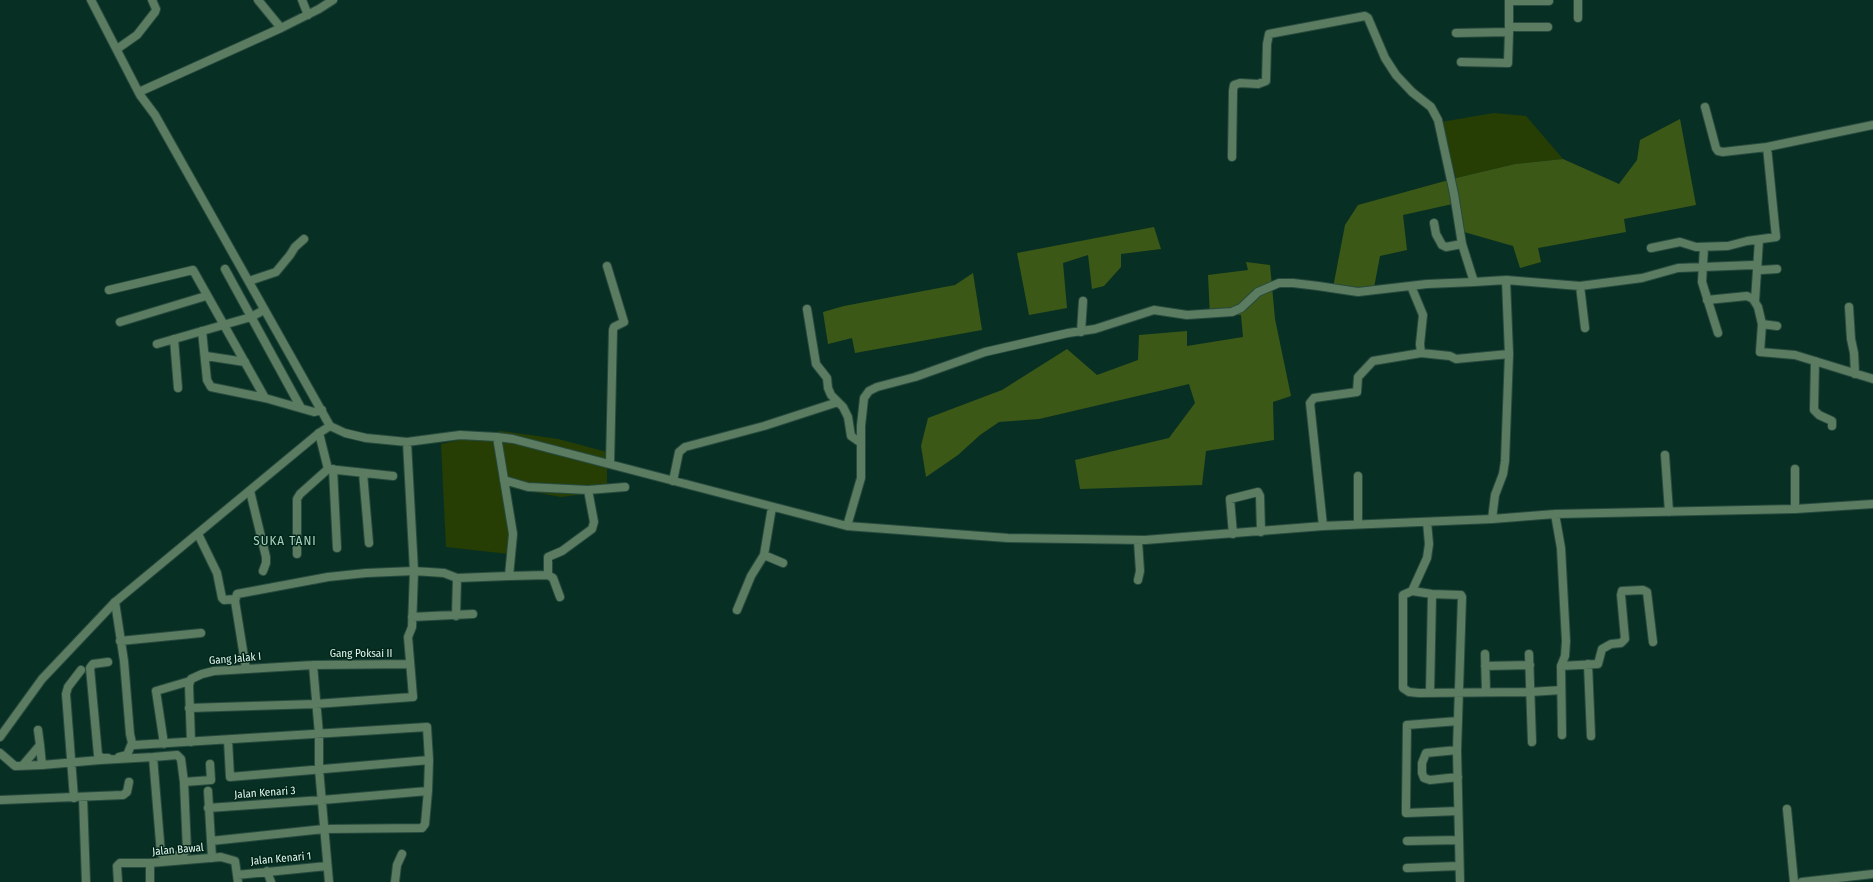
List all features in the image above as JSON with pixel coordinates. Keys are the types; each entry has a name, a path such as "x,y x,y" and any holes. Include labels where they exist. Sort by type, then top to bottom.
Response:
{"street":[{"path":"91,0 140,94 155,115 249,281 257,314 311,410"},
{"path":"117,49 139,33 155,12 156,9 152,0"},
{"path":"258,0 281,28"},
{"path":"1461,62 1508,63 1509,0 1549,1"},
{"path":"1578,0 1578,18"},
{"path":"302,1 308,15"},
{"path":"140,94 308,15 331,1"},
{"path":"1232,157 1234,85 1240,83 1258,84 1266,81 1267,44 1269,34 1365,16 1368,18 1385,58 1396,75 1412,92 1431,107 1438,120 1454,194 1462,244 1474,282"},
{"path":"1456,33 1548,27"},
{"path":"1705,107 1718,151 1734,151 1767,147 1873,125"},
{"path":"1651,248 1680,242 1696,247 1733,246 1744,242 1776,237 1767,147"},
{"path":"1434,223 1436,234 1442,245 1446,247 1462,244"},
{"path":"249,281 276,272 290,255 294,247 304,239"},
{"path":"1759,240 1755,301 1762,324 1760,352 1795,355 1873,379"},
{"path":"1704,247 1702,282 1718,333"},
{"path":"847,526 861,478 861,426 864,398 869,390 877,386 915,377 985,352 1111,325 1154,310 1187,315 1232,312 1241,308 1258,292 1279,283 1302,284 1358,292 1411,286 1506,280 1580,286 1642,278 1678,268 1753,265 1761,270 1777,269"},
{"path":"607,266 624,321 623,324 615,326 613,330 610,464"},
{"path":"225,269 257,314 311,410 330,426 345,433 366,438 407,442 460,436 497,437 610,464 847,526 1008,538 1138,541 1323,526 1492,519 1555,514 1669,512 1873,504"},
{"path":"109,290 191,270 194,272 206,296 265,398"},
{"path":"1492,519 1495,496 1503,474 1505,461 1509,354 1506,280"},
{"path":"1411,286 1423,315 1420,344 1421,353"},
{"path":"1580,286 1585,328"},
{"path":"1707,300 1745,295 1755,301"},
{"path":"120,322 206,296"},
{"path":"1082,332 1083,301"},
{"path":"1849,307 1855,374"},
{"path":"807,309 816,364 826,375 829,391 843,407 848,417 851,436 861,443"},
{"path":"158,344 257,314"},
{"path":"1762,324 1777,326"},
{"path":"202,331 206,356 207,380 211,387 265,398 311,410"},
{"path":"174,339 178,388"},
{"path":"1323,526 1310,403 1314,398 1357,392 1358,377 1373,361 1421,353 1450,356 1456,359 1509,354"},
{"path":"206,356 245,362"},
{"path":"1815,360 1814,410 1819,415 1832,421 1832,426"},
{"path":"674,481 679,452 685,447 764,426 838,402"},
{"path":"0,737 42,679 115,602 319,433 330,426"},
{"path":"319,433 330,469 337,548"},
{"path":"497,437 513,534 509,576"},
{"path":"189,708 315,704 411,698 413,696 408,637 412,627 414,571 407,442"},
{"path":"1665,455 1669,512"},
{"path":"297,554 297,499 300,494 330,469 393,476"},
{"path":"1795,469 1795,508"},
{"path":"364,473 368,543"},
{"path":"1358,476 1358,524"},
{"path":"504,480 528,487 588,490 625,487"},
{"path":"250,490 266,557 266,563 263,571"},
{"path":"548,575 548,557 562,551 592,529 594,522 588,490"},
{"path":"1233,534 1230,499 1258,492 1260,496 1261,532"},
{"path":"737,610 751,576 764,555 772,507"},
{"path":"1555,514 1561,548 1566,642 1565,656 1561,666 1562,735"},
{"path":"1412,592 1427,558 1429,544 1427,522"},
{"path":"198,534 217,573 222,598 224,600 235,599"},
{"path":"1138,541 1140,571 1138,580"},
{"path":"764,555 783,563"},
{"path":"246,669 235,599 237,594 245,592 366,573 414,571 444,573 456,578 548,575 553,578 560,597"},
{"path":"456,578 456,616"},
{"path":"1561,666 1598,664 1602,649 1611,644 1621,643 1625,639 1621,595 1622,591 1643,590 1647,592 1653,642"},
{"path":"1460,882 1458,866 1457,750 1459,693 1462,596 1412,592 1403,595 1403,689 1409,692 1430,693 1459,693 1486,692 1530,692 1561,690"},
{"path":"1430,693 1432,594"},
{"path":"108,662 94,664 90,668 98,755 102,758 125,756 128,753 132,743 124,661 115,602"},
{"path":"412,617 473,614"},
{"path":"120,641 201,633"},
{"path":"1485,654 1486,692"},
{"path":"1529,654 1532,742"},
{"name":"Gang Poksai II","path":"313,665 410,664"},
{"path":"1588,664 1591,736"},
{"path":"313,665 315,704 319,734 319,769 329,882"},
{"name":"Gang Jalak I","path":"164,744 156,691 190,681 202,674 214,671 313,665"},
{"path":"1485,666 1530,665"},
{"path":"74,798 66,690 81,670"},
{"path":"190,681 189,708 191,742"},
{"path":"1458,721 1407,725 1406,813 1458,811"},
{"path":"132,743 140,746 426,726 430,760 425,824 420,829 324,829 211,841"},
{"path":"38,730 42,765"},
{"path":"228,740 230,777 430,760"},
{"path":"23,765 40,745"},
{"path":"1457,750 1426,753 1422,768 1423,776 1426,779 1458,777"},
{"path":"0,753 15,766 177,755 180,757 184,782 187,850 182,854 164,856 161,854 153,757"},
{"path":"184,782 211,780 210,764"},
{"path":"1,800 74,798 126,794 129,790 128,782"},
{"path":"208,791 212,858"},
{"name":"Jalan Kenari 3","path":"208,808 428,791"},
{"path":"83,797 86,882"},
{"path":"1787,810 1794,882"},
{"path":"1407,841 1458,840"},
{"path":"395,882 397,866 402,854"},
{"name":"Jalan Bawal","path":"118,882 118,864 212,858 233,859 238,878"},
{"path":"150,863 150,882"},
{"name":"Jalan Kenari 1","path":"238,878 267,871 327,866"},
{"path":"1407,868 1458,866"},
{"path":"267,871 271,882"},
{"path":"1802,882 1873,874"}],"green space":[{"path":"1494,113 1526,116 1563,159 1515,164 1456,178 1441,122"},
{"path":"1680,119 1696,205 1624,219 1626,232 1538,248 1541,262 1520,268 1513,246 1464,232 1457,203 1403,215 1407,250 1380,256 1373,293 1332,293 1345,225 1358,205 1456,178 1515,164 1563,159 1619,184 1637,160 1640,140"},
{"path":"1154,227 1161,249 1121,254 1121,267 1104,286 1092,289 1088,255 1063,263 1067,308 1029,315 1017,253"},
{"path":"1246,262 1270,265 1275,319 1291,396 1273,402 1274,440 1206,451 1202,485 1080,489 1075,460 1169,438 1195,403 1189,384 1039,419 999,422 980,435 958,455 926,477 921,446 928,418 1002,390 1067,349 1097,375 1138,360 1139,335 1187,331 1187,346 1243,337 1241,315 1210,316 1208,275 1248,270"},
{"path":"973,273 982,330 855,353 852,338 828,344 823,312 844,306 955,285"},
{"path":"501,431 558,439 607,452 607,491 561,497 507,487 512,525 509,554 446,547 441,444"}],"district":[{"name":"SUKA TANI","path":"285,541"}]}
